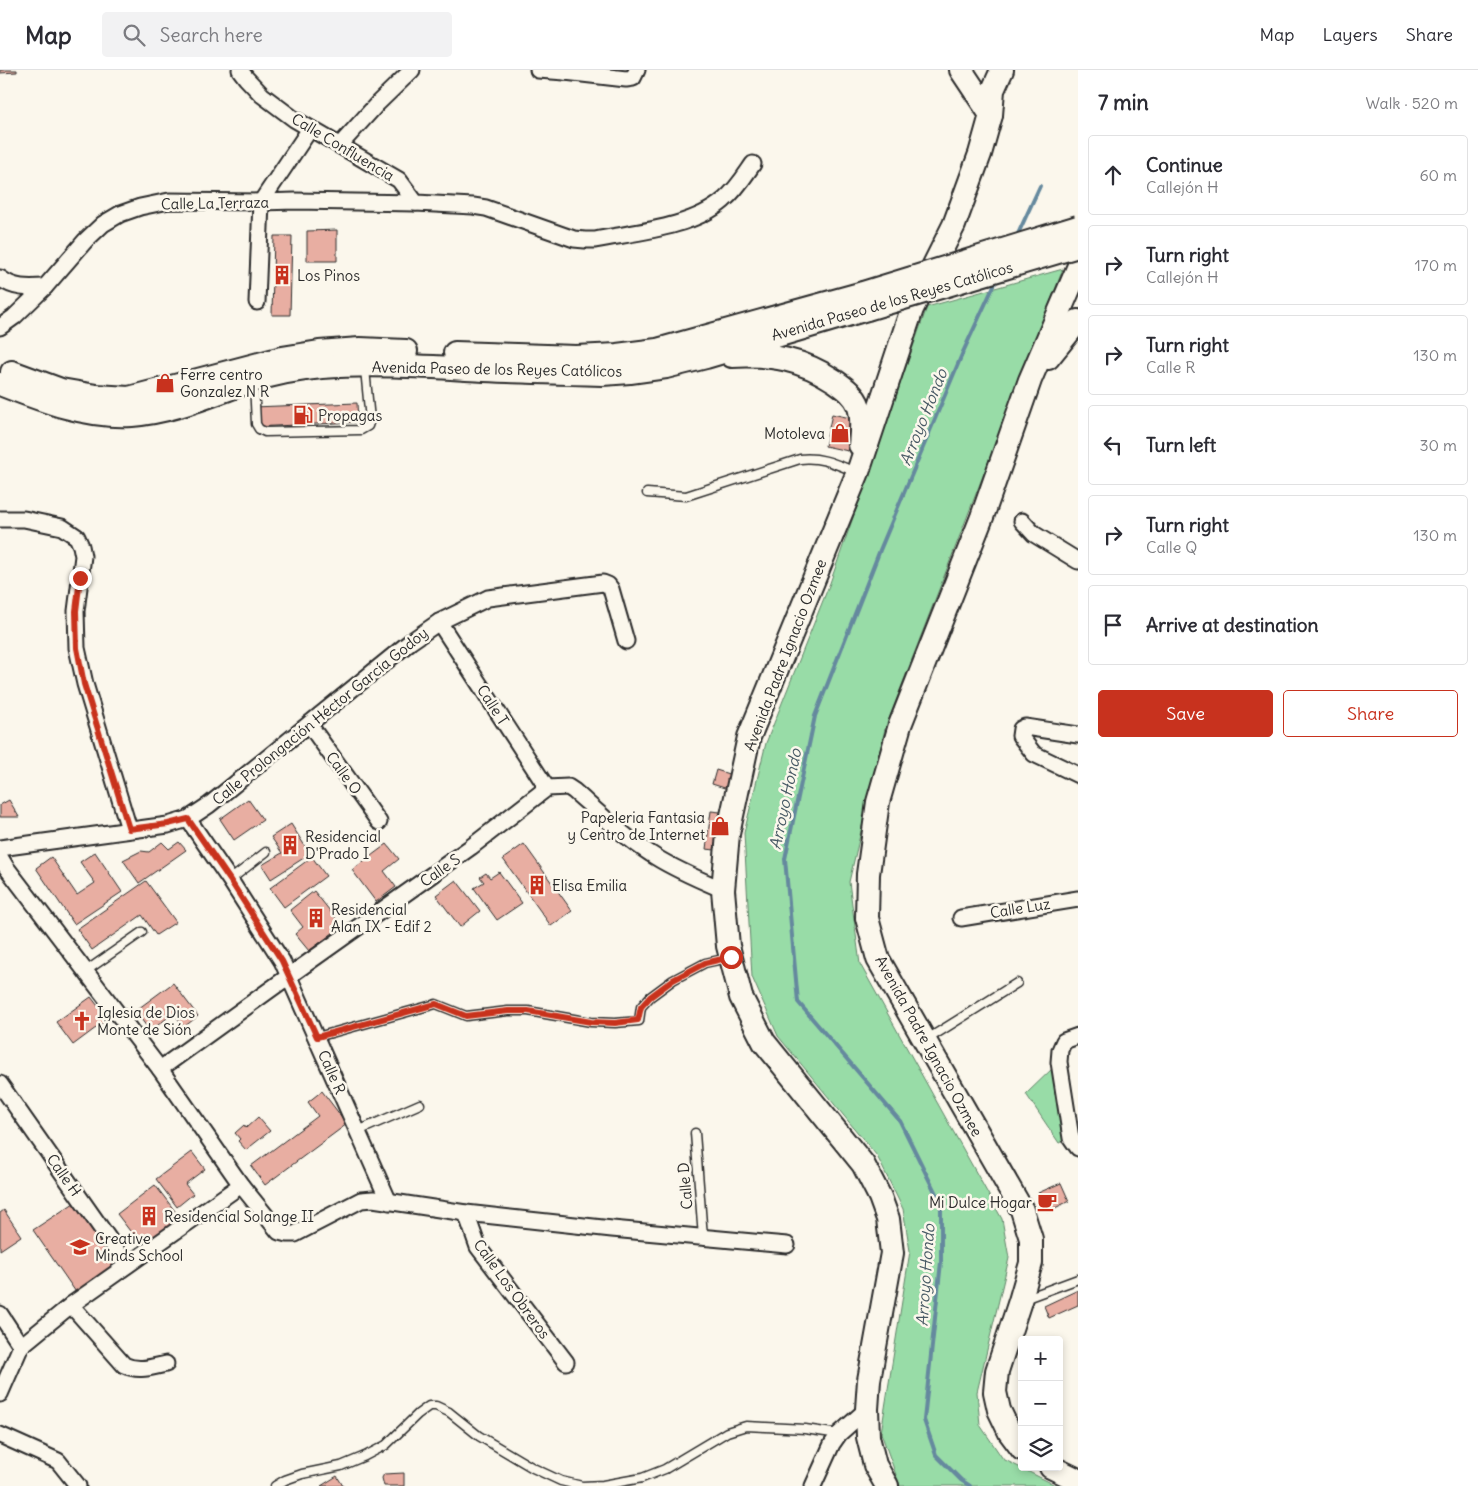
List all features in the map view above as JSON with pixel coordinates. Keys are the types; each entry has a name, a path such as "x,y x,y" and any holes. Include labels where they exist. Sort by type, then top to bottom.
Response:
{"street":[{"name":"Calle Confluencia","path":"240,70 262,95 294,119 399,180 416,202"},
{"path":"340,145 378,102 412,70"},
{"path":"538,70 565,71 626,79 633,78 637,70"},
{"path":"962,70 991,115"},
{"name":"Avenida Padre Ignacio Ozmee","path":"887,1486 875,1465 868,1437 867,1409 869,1380 892,1253 888,1218 880,1197 863,1164 764,1042 741,997 728,946 723,890 728,834 749,737 859,471 912,309 954,225 980,154 991,115 993,90 1002,70"},
{"path":"257,302 261,202 310,129"},
{"path":"416,202 486,208 574,238 595,240 671,225 700,215 723,202 740,184 753,164"},
{"name":"Calle La Terraza","path":"0,327 14,318 45,287 84,241 103,224 120,214 140,207 169,202 416,202"},
{"name":"Avenida Paseo de los Reyes Católicos","path":"0,384 37,398 81,411 131,415 157,411 204,398 254,380 320,367 431,367 602,374 666,367 706,357 1078,227"},
{"name":"Avenida Paseo de los Reyes Católicos","path":"0,368 61,390 96,396 129,398 282,358 319,352 360,349 576,357 617,355 657,350 865,301 1078,246"},
{"name":"Avenida Padre Ignacio Ozmee","path":"1018,1444 1006,1426 999,1410 995,1392 997,1371 1031,1263 1031,1239 1022,1210 878,960 867,918 868,874 878,802 900,725 982,517 1030,380 1078,268"},
{"path":"0,278 21,288 45,287"},
{"path":"1030,380 1078,321"},
{"path":"706,357 766,356 805,364 845,388 853,396 861,416 859,471"},
{"path":"0,519 24,519 62,527 77,536 82,556 76,611 77,648 84,684 129,829"},
{"path":"1022,521 1034,534 1078,561"},
{"name":"Calle Prolongación Héctor García Godoy","path":"0,848 168,824 188,819 209,805 410,642 439,622 488,598 603,582 610,589 626,641"},
{"name":"Calle T","path":"439,622 547,788"},
{"name":"Calle O","path":"308,724 379,822"},
{"path":"1078,735 1025,727 1021,729 1020,736 1034,754 1078,775"},
{"path":"547,788 568,788 574,791 622,834 652,855 688,875 723,890"},
{"name":"Calle S","path":"160,1069 471,847 547,788"},
{"name":"Calle R","path":"188,819 282,961 389,1202"},
{"path":"2,866 86,971 160,1069 240,1185 279,1232 295,1234 361,1200 373,1198 389,1202 466,1212 787,1245"},
{"name":"Calle Luz","path":"961,918 1078,898"},
{"path":"1078,1036 1064,1041 1060,1050 1059,1062 1071,1138 1078,1148"},
{"name":"Calle H","path":"0,1084 127,1265"},
{"path":"0,1394 21,1346 71,1305 240,1185"},
{"name":"Calle Los Obreros","path":"466,1212 478,1247 566,1362"},
{"path":"71,1305 124,1365 132,1369 140,1369 166,1364"},
{"path":"0,1314 21,1346"},
{"path":"813,1486 832,1444 839,1434 867,1409"},
{"path":"0,1435 58,1461 78,1486"},
{"path":"1057,1471 1078,1480"}],"lane":[{"path":"254,380 256,424 259,429 265,432 361,430 368,426 370,420 365,366"},
{"path":"647,493 686,496 809,458 859,471"},
{"path":"230,880 266,852"},
{"path":"86,971 142,932"},
{"path":"317,1037 436,1004 466,1016 508,1011 528,1011 591,1022 615,1023 638,1020 641,1007 650,997 673,980 705,963 731,957"},
{"path":"924,1041 1017,983"},
{"path":"358,1131 420,1104"},
{"name":"Calle D","path":"695,1133 703,1237"},
{"path":"1020,1301 1078,1279"},
{"path":"275,1486 302,1474 342,1466 365,1456 386,1445 428,1406 436,1406 449,1412 479,1436 533,1468 561,1481 582,1486 603,1485 642,1478 665,1469 727,1432 746,1426 806,1429 839,1434"}],"green space":[{"path":"1063,269 885,729 849,882 860,964 1002,1219 1009,1258 977,1392 980,1425 1003,1459 1018,1466 1018,1471 1027,1471 1057,1486 900,1486 881,1433 910,1251 903,1209 877,1156 778,1036 752,977 744,833 766,743 830,583 927,307"},
{"path":"1055,1066 1065,1141 1059,1143 1026,1094"}],"building":[{"path":"0,70 17,70 17,72 0,73"},
{"path":"337,230 337,261 307,261 307,231"},
{"name":"Los Pinos","path":"274,236 292,236 290,315 272,315"},
{"path":"357,403 358,422 254,427 253,407"},
{"name":"Motoleva","path":"832,414 855,419 848,451 825,446"},
{"path":"716,770 735,776 731,790 712,784"},
{"path":"248,799 263,820 234,840 220,819"},
{"path":"9,800 19,817 0,817 0,805"},
{"path":"711,811 729,813 724,851 706,849"},
{"name":"Residencial D'Prado I","path":"291,824 310,854 271,879 262,865 282,853 271,837"},
{"path":"162,842 169,849 179,842 186,850 139,883 123,860 141,851 149,852"},
{"path":"387,844 399,859 384,871 396,887 376,902 352,870"},
{"name":"Elisa Emilia","path":"524,844 572,911 551,926 503,859"},
{"path":"95,852 122,892 74,924 36,868 51,857 77,895 95,883 80,862"},
{"path":"312,857 326,876 284,907 270,888"},
{"path":"499,872 522,903 497,920 474,888 484,882 480,877 486,873 490,878"},
{"path":"456,880 480,911 460,927 436,895"},
{"path":"146,881 176,922 156,935 142,915 92,950 77,929"},
{"name":"Residencial Alan IX - Edif 2","path":"314,891 342,926 309,951 295,934 303,927 290,910"},
{"path":"173,983 198,1016 184,1027 174,1013 150,1031 135,1011"},
{"name":"Iglesia de Dios Monte de Sión","path":"91,997 108,1019 73,1045 56,1022"},
{"path":"322,1091 347,1124 265,1185 251,1166 318,1116 308,1102"},
{"path":"258,1117 270,1131 246,1150 238,1141 240,1139 235,1133 244,1125 246,1128"},
{"path":"192,1152 205,1169 185,1184 193,1194 177,1207 156,1179"},
{"path":"1061,1183 1069,1201 1047,1212 1038,1193"},
{"name":"Residencial Solange II","path":"155,1185 181,1219 143,1248 117,1214"},
{"name":"Creative Minds School","path":"80,1199 127,1265 80,1298 33,1230"},
{"path":"4,1210 21,1236 0,1250 0,1213"},
{"path":"1078,1290 1078,1305 1049,1318 1044,1306"},
{"path":"404,1473 404,1486 384,1486 382,1478 384,1474"},
{"path":"337,1476 343,1486 321,1486"}],"waterway":[{"name":"Arroyo Hondo","path":"1017,236 1040,186"},
{"name":"Arroyo Hondo","path":"970,1486 961,1480 936,1455 924,1420 941,1262 941,1204 900,1121 798,1002 785,859 815,716 880,550 963,352 997,279"}],"place":[{"name":"Los Pinos","path":"282,275"},
{"name":"Ferre centro Gonzalez N R","path":"165,383"},
{"name":"Propagas","path":"303,415"},
{"name":"Motoleva","path":"840,433"},
{"name":"Papeleria Fantasia y Centro de Internet","path":"720,826"},
{"name":"Residencial D'Prado I","path":"290,845"},
{"name":"Elisa Emilia","path":"537,885"},
{"name":"Residencial Alan IX - Edif 2","path":"316,918"},
{"name":"Iglesia de Dios Monte de Sión","path":"82,1021"},
{"name":"Mi Dulce Hogar","path":"1047,1202"},
{"name":"Residencial Solange II","path":"149,1216"},
{"name":"Creative Minds School","path":"80,1247"}],"route":[{"path":"80,578 76,611 77,648 84,684 129,829 168,824 188,819 282,961 317,1037 436,1004 466,1016 508,1011 528,1011 591,1022 615,1023 638,1020 641,1007 650,997 673,980 705,963 731,957"}]}
